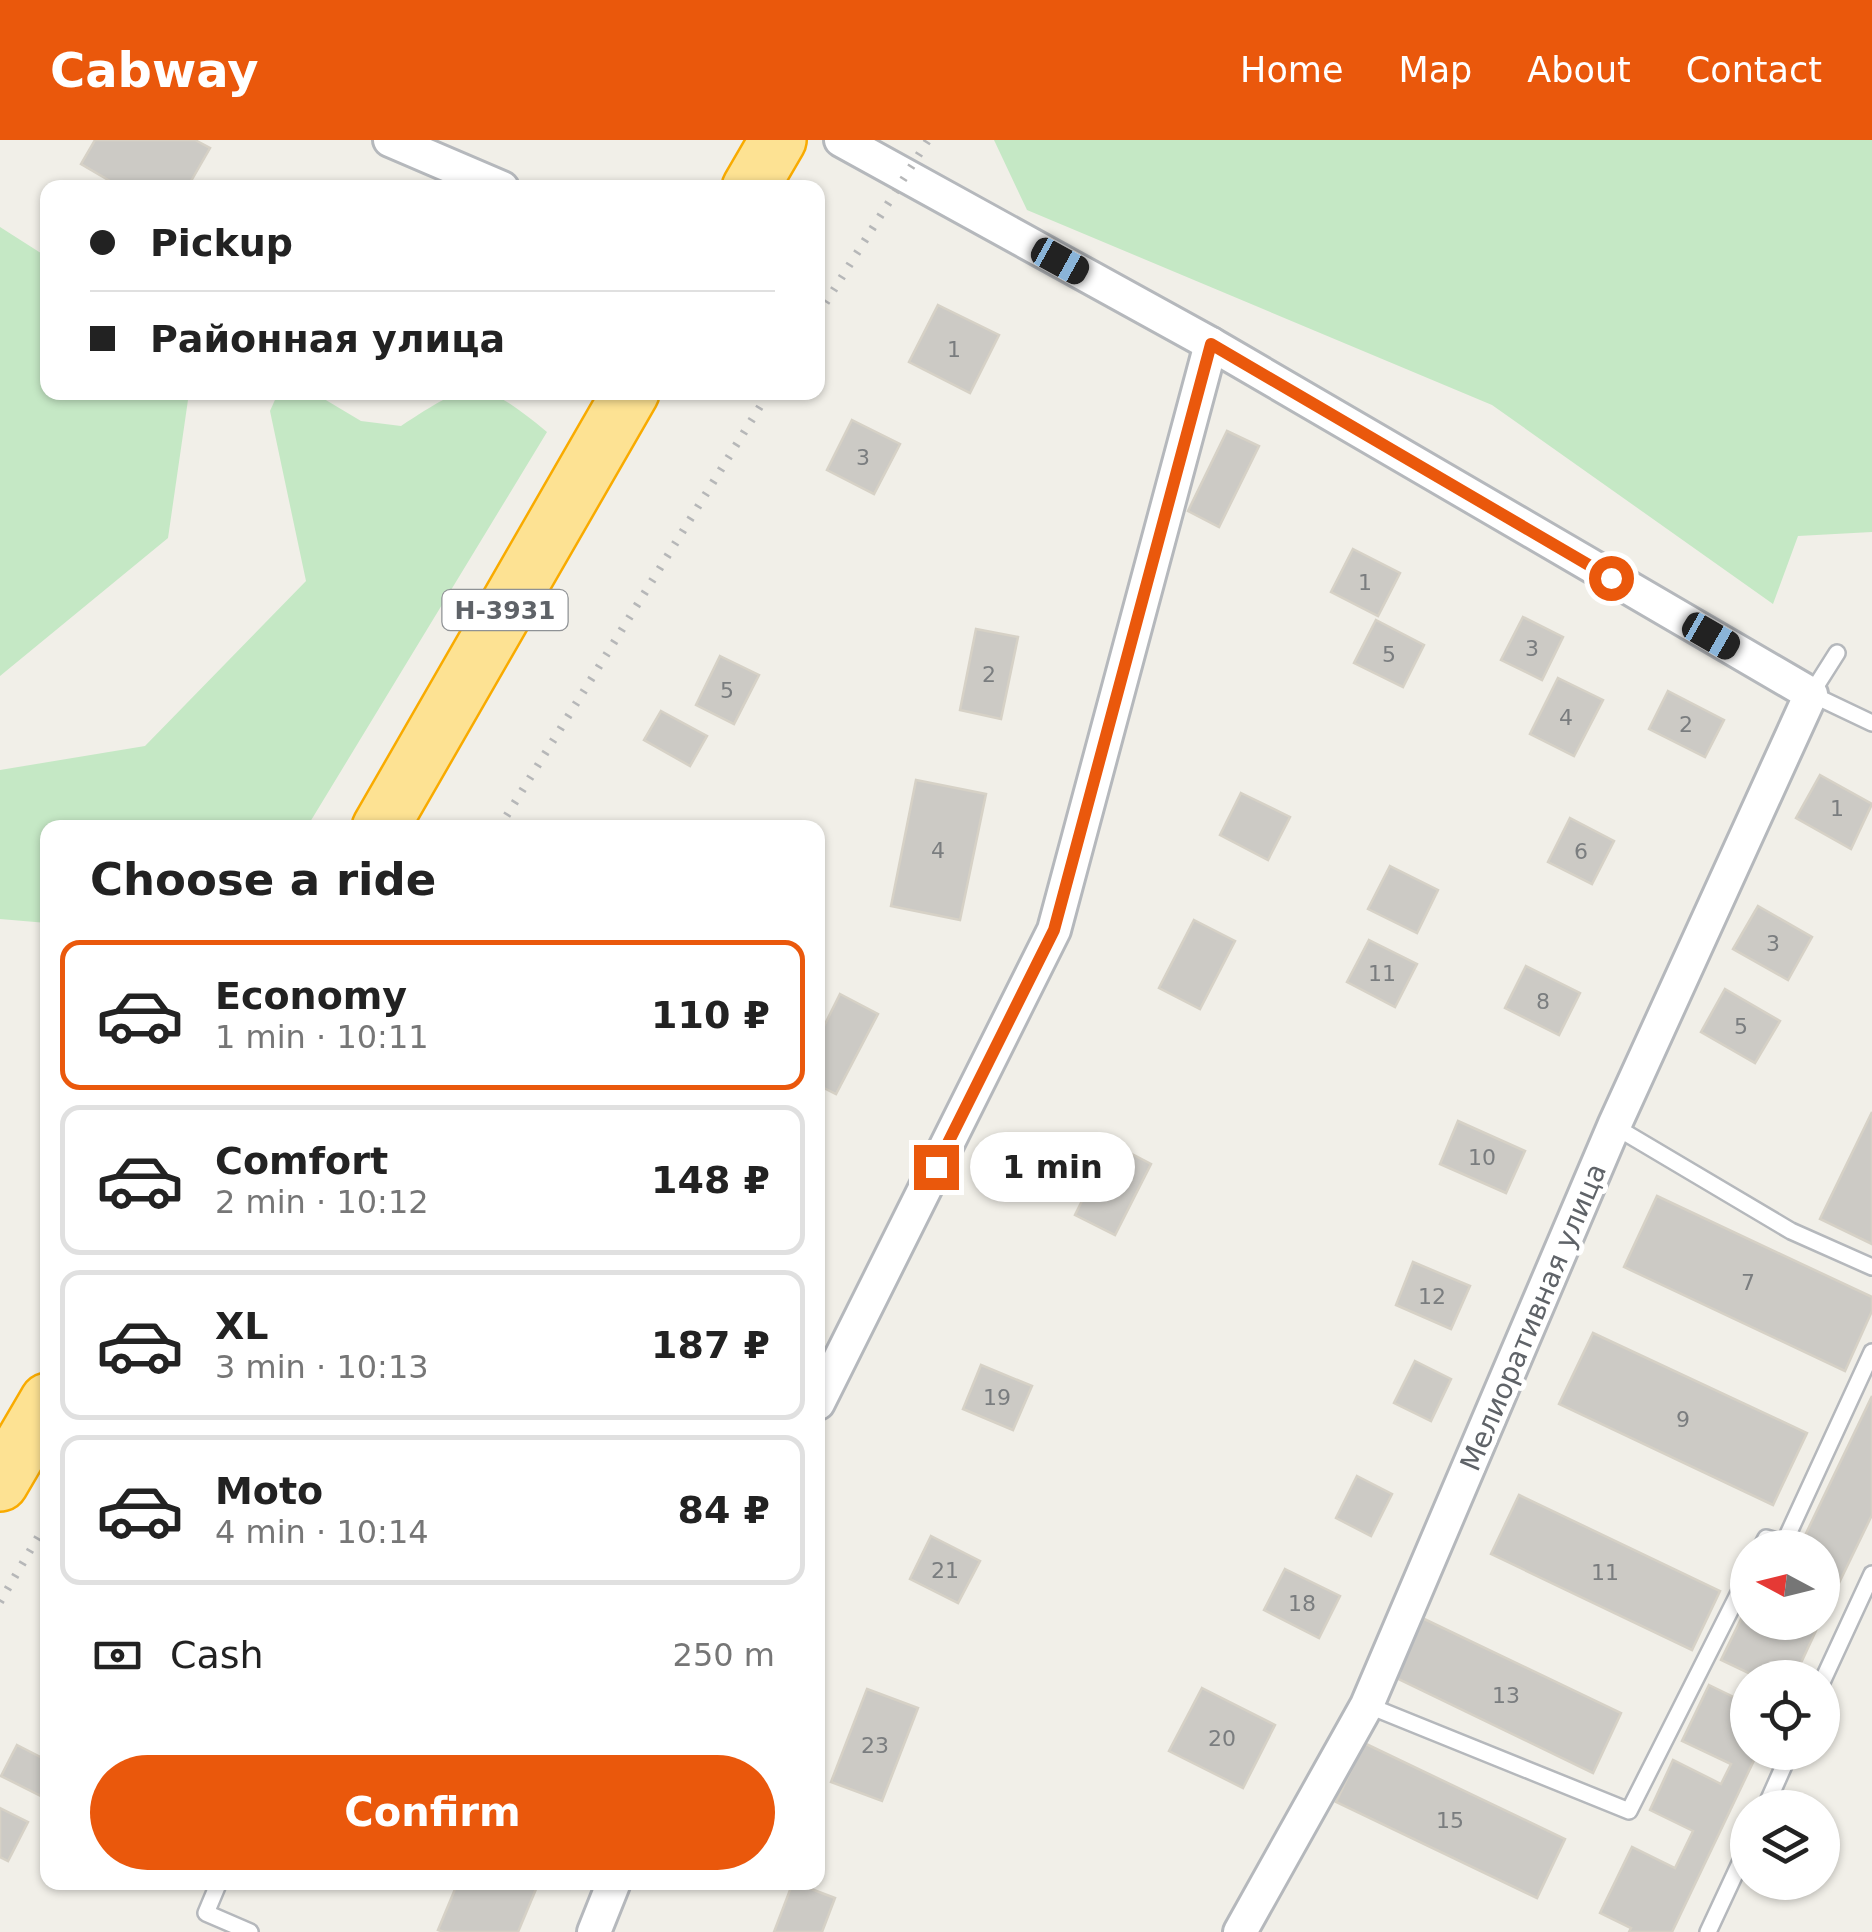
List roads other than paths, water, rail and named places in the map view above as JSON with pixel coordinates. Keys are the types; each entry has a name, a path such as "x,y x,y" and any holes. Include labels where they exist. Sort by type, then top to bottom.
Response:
{"highway":[{"path":"755,180 778,140"},
{"name":"Н-3931","path":"385,820 626,400"},
{"path":"0,1483 40,1415"}],"street":[{"path":"390,140 482,180"},
{"path":"841,140 1211,344 1811,694"},
{"path":"825,1389 1054,930 1211,344"},
{"name":"Мелиоративная улица","path":"1240,1932 1366,1705 1614,1126 1811,694"},
{"path":"594,1932 611,1890"}],"lane":[{"path":"1836,653 1811,694 1872,723"},
{"path":"1614,1126 1791,1230 1872,1267"},
{"path":"1790,1530 1872,1352"},
{"path":"1832,1660 1872,1574"},
{"path":"1366,1705 1629,1811 1730,1611"},
{"path":"1708,1932 1730,1885"},
{"path":"216,1890 206,1913 250,1932"}],"railway":[{"path":"825,304 928,140"},
{"path":"504,820 764,400"},
{"path":"0,1602 40,1534"}]}
